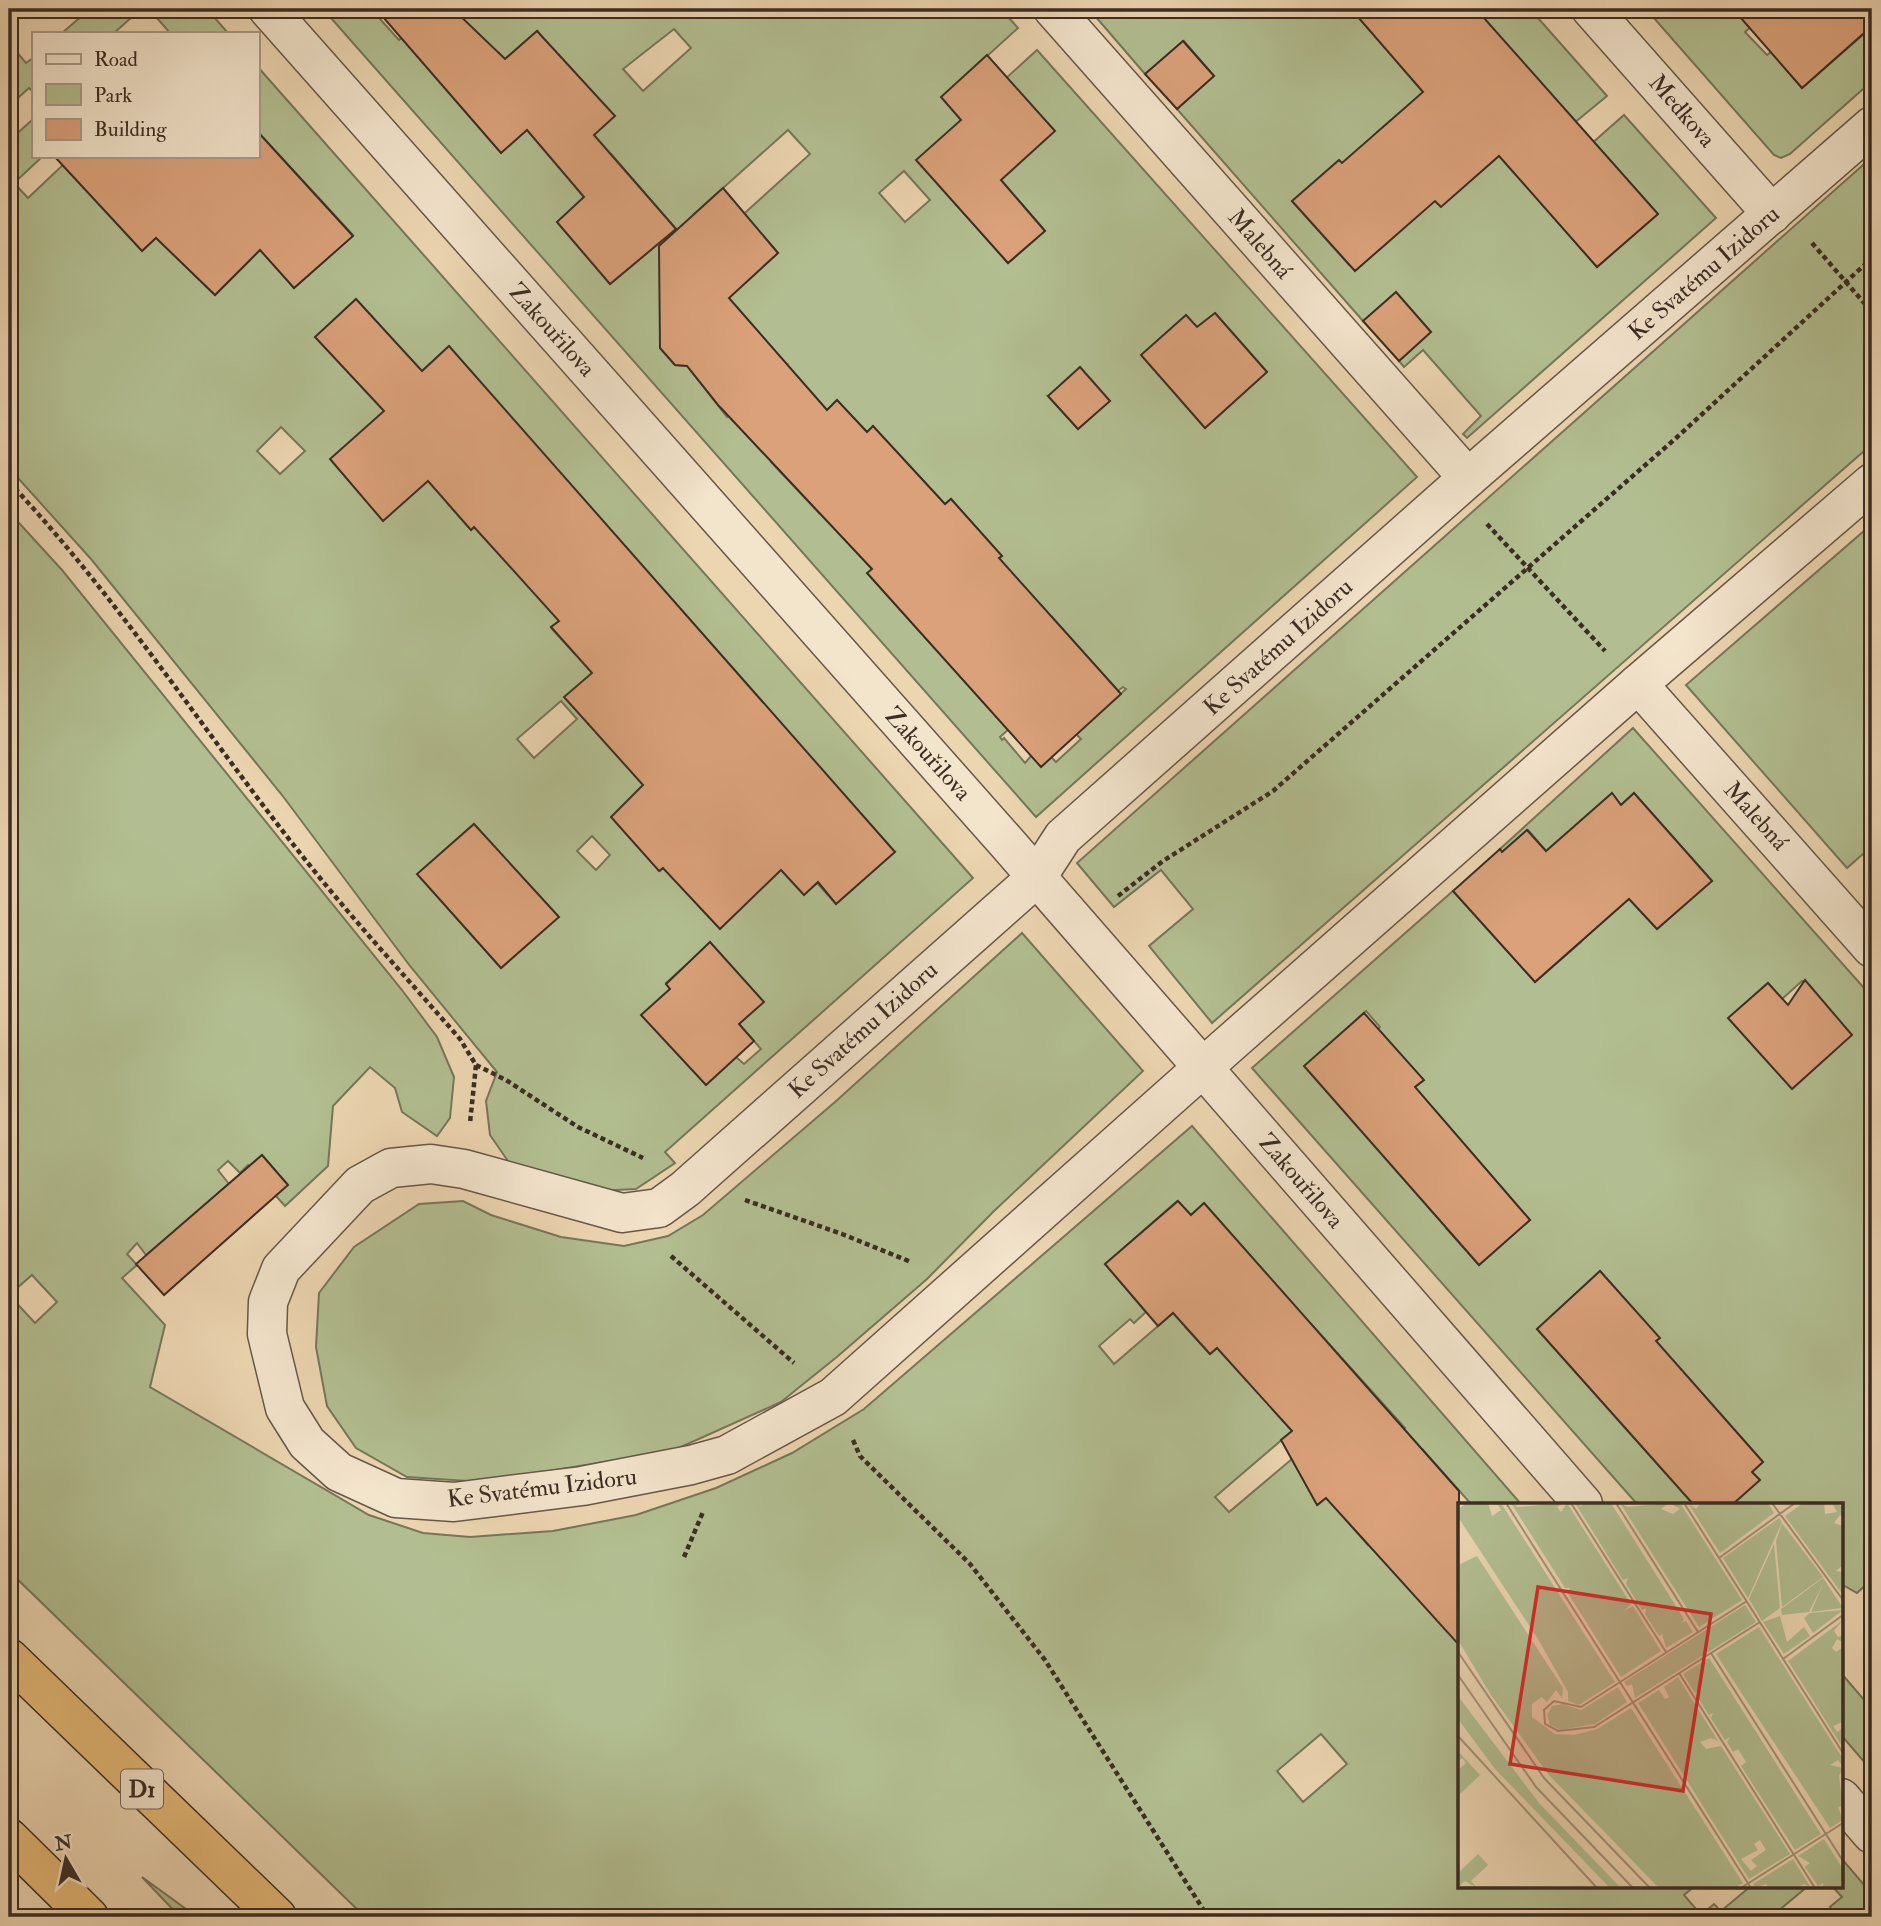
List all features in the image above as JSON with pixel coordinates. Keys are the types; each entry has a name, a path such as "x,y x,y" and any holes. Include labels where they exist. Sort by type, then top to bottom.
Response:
{"highway":[{"name":"D1","path":"9,1658 277,1917"},
{"path":"9,1838 89,1917"}],"street":[{"name":"Zakouřilova","path":"268,9 1037,877 1582,1503"},
{"name":"Malebná","path":"1053,9 1468,478"},
{"name":"Medkova","path":"1591,9 1772,214"},
{"name":"Ke Svatému Izidoru","path":"1872,126 1468,478 1063,837 1037,877 685,1189 659,1208 622,1213 464,1169 431,1164 391,1168 360,1185 281,1269 268,1302 267,1334 285,1408 307,1443 339,1472 396,1498 454,1502 652,1474 727,1455 833,1397 1638,684 1872,483"},
{"name":"Malebná","path":"1638,684 1872,948"},
{"path":"1842,1799 1872,1834"}],"path":[{"path":"1772,214 1804,233 1872,312"},
{"path":"1115,899 1163,861 1273,791 1529,569 1872,258"},
{"path":"1468,478 1482,519 1638,684"},
{"path":"9,482 44,519 132,630 320,878 460,1039 476,1065 464,1169"},
{"path":"622,1213 833,1397 860,1456 970,1564 1045,1660 1208,1917"}],"green space":[{"path":"90,9 141,9 115,32 63,32"},
{"path":"149,9 207,9 227,32 169,32"},
{"path":"323,9 371,9 399,40 434,9 1001,9 1018,28 942,97 961,119 1037,50 1417,477 1036,817","holes":["674,29 691,48 643,91 623,69","537,32 501,152 500,54 505,59","788,130 810,154 717,238 694,214","611,154 676,229 610,284 557,222 584,197 574,185","904,171 930,200 905,222 879,193","1001,180 1045,231 1008,263 943,190","747,217 778,253 746,282","1215,313 1267,372 1205,428 1142,354 1186,316 1197,327","660,336 787,364 727,417 687,366 675,365 660,348","1048,396 1109,401 1078,429","837,401 867,432 819,513 771,462","951,499 1002,556 991,565 929,642 868,573","1052,617 1118,691 1123,687 1126,689 1081,729 1074,732 1081,739 1056,762 1051,757 1031,756 1025,763 1004,738 1002,740 1000,737 1009,729"]},
{"path":"1089,9 1351,9 1375,36 1407,9 1436,9 1440,12 1444,9 1530,9 1607,96 1573,124 1590,145 1624,115 1716,218 1467,438 1463,434 1481,416 1423,350 1404,367 1399,361 1431,332 1396,293 1363,321 1177,109 1214,76 1184,41 1145,74","holes":["1403,110 1441,207 1377,132","1339,160 1395,224 1398,233 1379,250 1374,245 1349,265 1292,201","1540,202 1657,215 1597,267"]},
{"path":"1646,9 1725,9 1731,15 1739,9 1771,9 1745,32 1767,55 1771,52 1802,88 1872,27 1872,81 1790,154 1781,158 1774,155"},
{"path":"9,43 26,63 32,59 32,91 29,88 9,106"},
{"path":"259,68 973,878 665,1152 675,1163 636,1189 594,1191 510,1164 490,1135 486,1101 497,1072 410,966 282,795 91,559 9,468 9,141 32,120 32,158 41,158 14,183 28,198 65,163 61,158 156,158 162,164 170,158 225,158 204,176 248,223 294,288 353,235 259,133","holes":["173,254 249,261 215,295","449,347 550,462 471,530 448,504 391,399","281,427 305,451 280,474 257,451","565,615 575,654 551,628","561,701 577,719 534,758 517,739","617,823 709,828 660,871","474,824 558,917 501,968 418,874","592,836 610,855 596,870 577,851","894,852 836,904 817,883 804,894 798,860","685,966 763,1002 739,1024 761,1049 744,1064 736,1057 706,1084 642,1015 670,989 666,983"]},
{"path":"1872,157 1872,444 1212,1023 1149,946 1193,909 1161,870 1114,907 1077,863"},
{"path":"9,512 62,570 402,990 437,1037 454,1077 450,1118 437,1136 402,1112 395,1088 370,1067 333,1106 328,1166 285,1206 248,1165 240,1173 228,1161 218,1170 229,1184 146,1255 137,1243 127,1254 137,1265 122,1278 165,1325 150,1387 369,1515 423,1533 470,1537 553,1531 636,1515 716,1488 792,1453 864,1409 1192,1126 1520,1503 1470,1503 1423,1450 1345,1519 1368,1545 1384,1532 1435,1617 1458,1596 1458,1888 1693,1888 1684,1895 1701,1915 1714,1904 1721,1911 1749,1888 1806,1888 1771,1917 365,1917 9,1571","holes":["1177,1201 1191,1215 1205,1204 1293,1304 1223,1343 1210,1354 1185,1327 1187,1301 1114,1364 1099,1346 1130,1319 1134,1323 1146,1312 1105,1264","32,1275 57,1302 35,1323 9,1295","1312,1325 1405,1428 1318,1505 1292,1459 1229,1512 1215,1497 1306,1419 1246,1380","1321,1734 1347,1764 1303,1802 1277,1771"]},
{"path":"1872,524 1872,846 1847,868 1686,685"},
{"path":"1633,728 1872,997 1872,1579 1857,1593 1842,1585 1842,1503 1734,1503 1759,1480 1752,1472 1763,1462 1656,1341 1659,1338 1600,1271 1537,1329 1692,1503 1636,1503 1252,1068 1453,891 1535,982 1581,942 1590,902 1528,830 1502,852 1500,849","holes":["1612,793 1621,805 1634,793 1712,881 1657,929 1578,842","1804,982 1760,1053 1729,1018 1768,983 1782,999","1366,1011 1380,1027 1378,1029 1423,1080 1413,1089 1305,1066","1496,1183 1530,1220 1479,1265 1446,1228"]},
{"path":"1022,933 1143,1071 993,1212 927,1279 781,1402 672,1451 468,1481 407,1477 356,1448 327,1406 316,1347 319,1293 354,1247 419,1204 463,1201 491,1215 561,1237 624,1246 668,1236 703,1215 835,1102"},
{"path":"1842,1674 1872,1709 1872,1771 1842,1736"},
{"path":"1842,1859 1872,1894 1872,1917 1838,1917 1830,1907 1842,1897 1834,1888 1842,1888"},
{"path":"142,1877 197,1917 180,1917"}],"building":[{"path":"376,9 453,9 505,59 537,31 615,116 594,135 676,229 610,284 557,222 584,197 527,130 501,153"},
{"path":"1351,9 1476,9 1658,214 1597,267 1499,156 1441,207 1435,201 1355,271 1292,201 1339,160 1342,163 1423,92"},
{"path":"1733,9 1872,9 1872,26 1802,88"},
{"path":"1183,41 1214,76 1177,109 1145,74"},
{"path":"987,55 1055,131 1001,180 1045,231 1008,263 916,160 961,120 941,97"},
{"path":"259,133 353,236 294,288 260,250 215,295 156,238 142,251 56,158 259,158"},
{"path":"723,188 778,253 729,298 827,410 837,400 867,432 873,426 945,504 951,499 1002,556 999,558 1121,694 1041,767 867,573 872,569 719,406 687,366 675,365 660,348 659,246"},
{"path":"1396,292 1431,332 1399,361 1363,321"},
{"path":"356,299 422,371 449,346 895,852 836,904 818,882 804,895 781,870 720,929 663,868 659,871 611,817 643,785 564,697 592,673 551,627 559,621 474,527 471,530 428,481 383,521 330,459 384,411 315,337"},
{"path":"1215,313 1267,372 1205,428 1141,355 1186,315 1197,327"},
{"path":"1080,367 1110,401 1078,429 1048,396"},
{"path":"1612,793 1621,805 1634,793 1712,881 1657,929 1629,899 1535,982 1453,891 1500,849 1502,852 1527,830 1546,851"},
{"path":"474,824 559,917 501,968 417,874"},
{"path":"710,942 764,1002 739,1024 754,1041 706,1085 641,1015 670,989 666,984"},
{"path":"1805,980 1852,1035 1792,1089 1728,1018 1768,983 1788,1005"},
{"path":"1364,1013 1424,1080 1415,1087 1530,1220 1479,1265 1304,1066"},
{"path":"262,1155 288,1185 164,1295 136,1264"},
{"path":"1178,1201 1191,1215 1204,1203 1459,1491 1458,1644 1326,1498 1317,1505 1281,1440 1292,1431 1217,1348 1210,1354 1173,1313 1158,1326 1105,1264"},
{"path":"1600,1271 1660,1338 1656,1341 1763,1462 1752,1472 1760,1480 1734,1503 1692,1503 1537,1329"}]}
